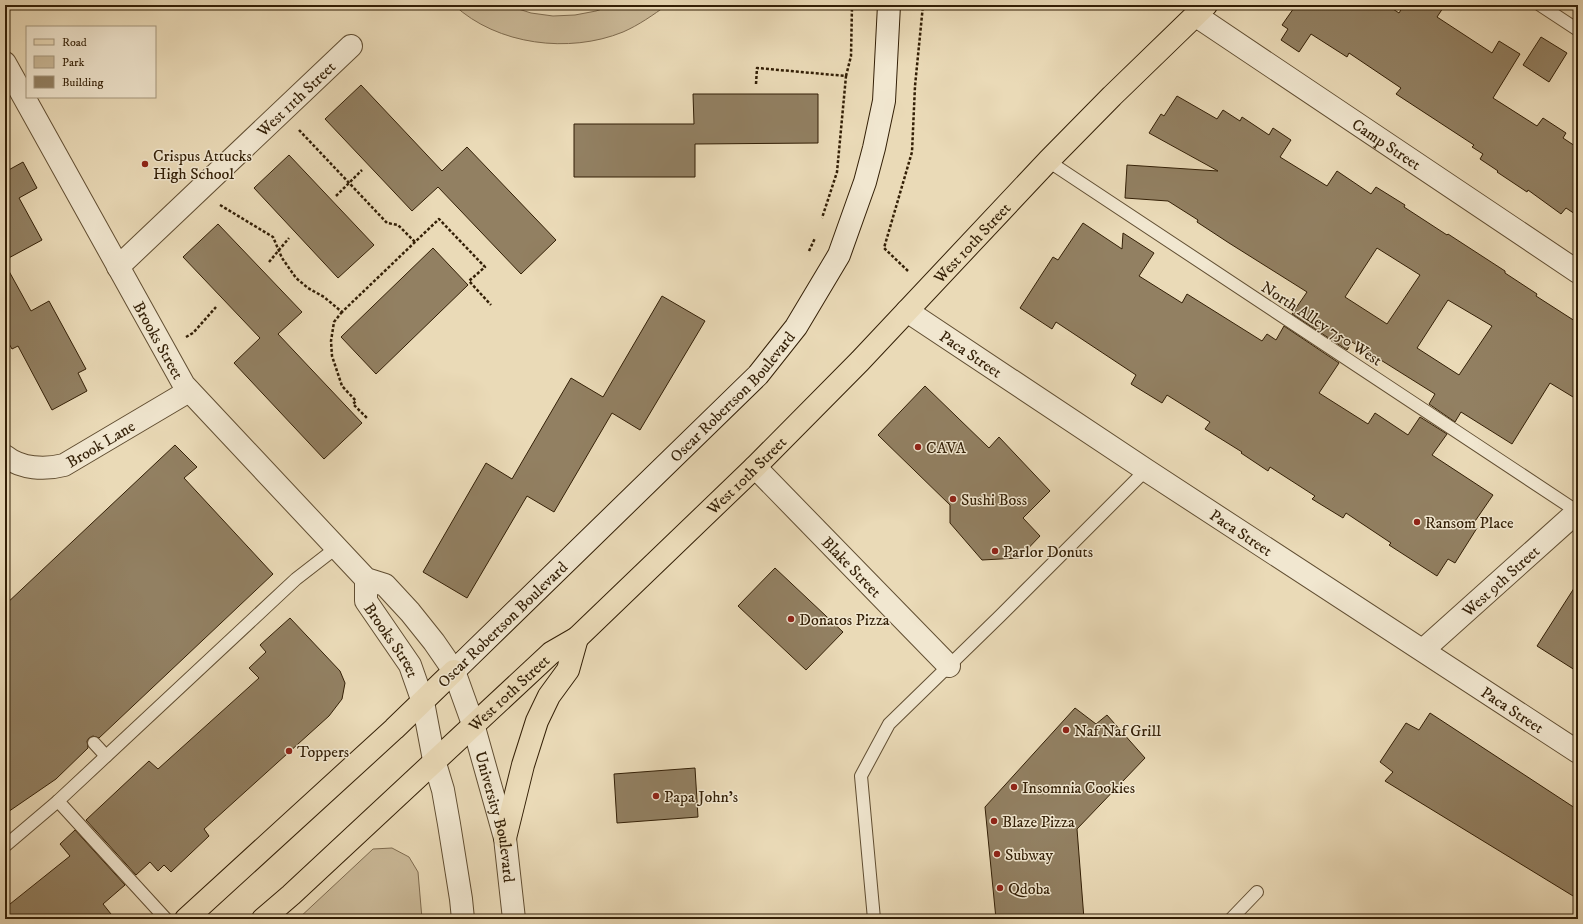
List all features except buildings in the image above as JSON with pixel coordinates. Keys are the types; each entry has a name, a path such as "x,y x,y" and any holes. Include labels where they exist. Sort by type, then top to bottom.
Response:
{"main road":[{"name":"West 10th Street","path":"263,919 551,653 577,638 755,467 907,311 1048,161 1144,64 1201,10"},
{"path":"505,838 521,771 537,721 549,696 568,670 577,638"},
{"name":"Oscar Robertson Boulevard","path":"423,702 454,671"},
{"path":"186,919 423,702"}],"street":[{"name":"Oscar Robertson Boulevard","path":"454,671 758,376 796,327 839,255 865,182 884,101 889,5"},
{"name":"Camp Street","path":"1201,10 1578,272"},
{"name":"West 11th Street","path":"118,267 351,46"},
{"name":"Brooks Street","path":"5,63 181,381 366,579 385,585 424,630 454,671"},
{"name":"Paca Street","path":"907,311 1146,470 1578,752"},
{"name":"Brook Lane","path":"5,456 16,462 35,468 55,468 64,465 189,391"},
{"name":"Blake Street","path":"755,467 949,666"},
{"name":"West 9th Street","path":"1423,650 1578,511"},
{"name":"Brooks Street","path":"366,579 366,601 410,665 423,702"},
{"name":"University Boulevard","path":"454,671 473,724 498,818 505,838 514,919"},
{"path":"423,702 434,760 443,790 463,919"}],"lane":[{"path":"1540,5 1578,30"},
{"name":"North Alley 750 West","path":"1048,161 1578,511"},
{"path":"874,919 861,776 889,724 1146,470"},
{"path":"5,846 58,801 296,579 336,548"},
{"path":"94,743 106,756"},
{"path":"58,801 166,919"},
{"path":"1231,919 1257,892"}],"path":[{"path":"822,220 837,172 846,76 851,56 852,5"},
{"path":"911,275 884,248 912,152 915,86 923,5"},
{"path":"756,84 757,68 846,76"},
{"path":"294,125 387,223 398,225 415,242"},
{"path":"336,196 362,170"},
{"path":"214,201 273,237 278,250 296,278 308,288 324,296 342,312"},
{"path":"368,419 353,404 356,401 342,386 332,356 331,341 334,322 342,312 439,219 485,267 469,282 491,305"},
{"path":"807,254 817,234"},
{"path":"268,262 289,238"},
{"path":"184,338 193,333 216,307"}],"green space":[{"path":"454,5 506,5 531,13 553,16 575,15 596,11 614,5 667,5 640,23 623,32 602,39 580,43 557,44 534,42 512,37 471,19"},
{"path":"392,848 409,857 418,872 422,919 298,919 373,849"}],"place":[{"name":"Crispus Attucks High School","path":"145,164"},
{"name":"CAVA","path":"918,447"},
{"name":"Sushi Boss","path":"953,499"},
{"name":"Ransom Place","path":"1417,522"},
{"name":"Parlor Donuts","path":"995,551"},
{"name":"Donatos Pizza","path":"791,619"},
{"name":"Naf Naf Grill","path":"1066,730"},
{"name":"Toppers","path":"289,751"},
{"name":"Insomnia Cookies","path":"1014,787"},
{"name":"Papa John's","path":"656,796"},
{"name":"Blaze Pizza","path":"994,821"},
{"name":"Subway","path":"997,854"},
{"name":"Qdoba","path":"1000,888"}]}
